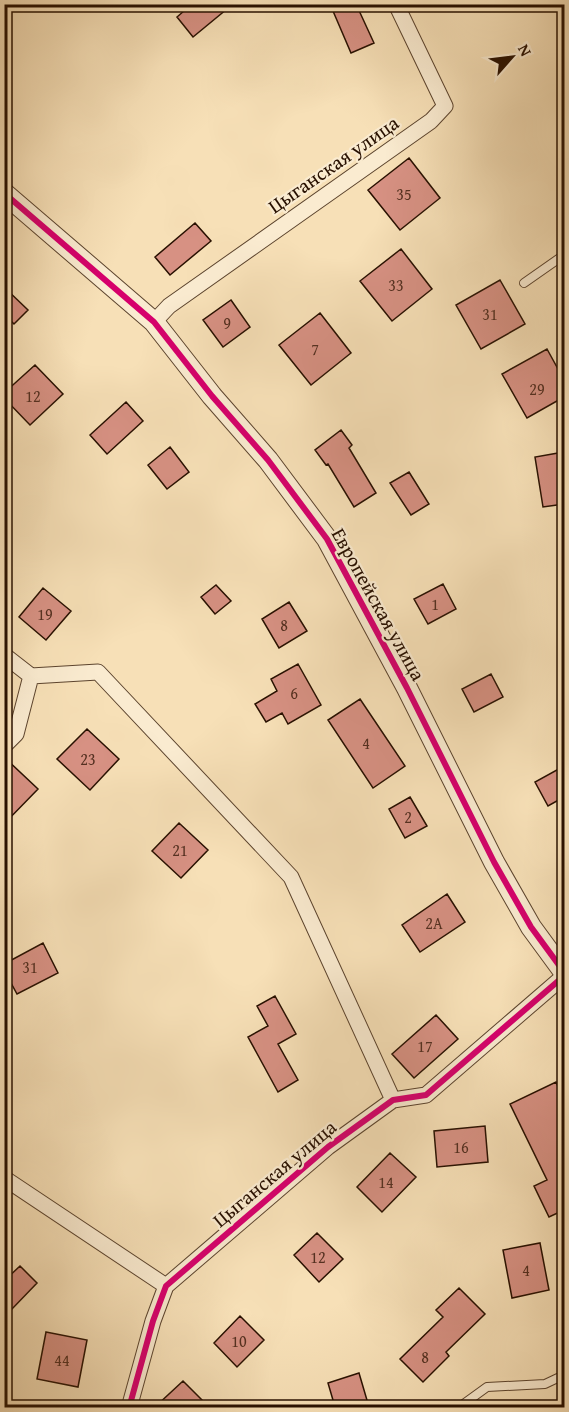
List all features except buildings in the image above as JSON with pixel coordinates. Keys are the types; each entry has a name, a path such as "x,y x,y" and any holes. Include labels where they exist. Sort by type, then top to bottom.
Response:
{"street":[{"name":"Цыганская улица","path":"154,322 168,306 430,121 445,106 396,4"},
{"name":"Европейская улица","path":"4,193 154,322 212,396 268,460 327,539 407,688 494,862 531,927 564,972"},
{"path":"4,655 31,676 98,672 291,877 393,1100"},
{"path":"4,746 16,734 31,676"},
{"name":"Цыганская улица","path":"129,1407 153,1321 166,1286 328,1147 393,1100 426,1095 564,976"},
{"path":"4,1178 166,1286"}],"lane":[{"path":"524,283 564,255"},
{"path":"458,1407 487,1387 545,1384 564,1375"}],"cycle path":[{"path":"4,193 154,322 212,396 268,460 327,539 407,688 494,862 531,927 564,972"},
{"path":"129,1408 153,1321 166,1286 328,1147 393,1100 426,1095 564,976"}]}
